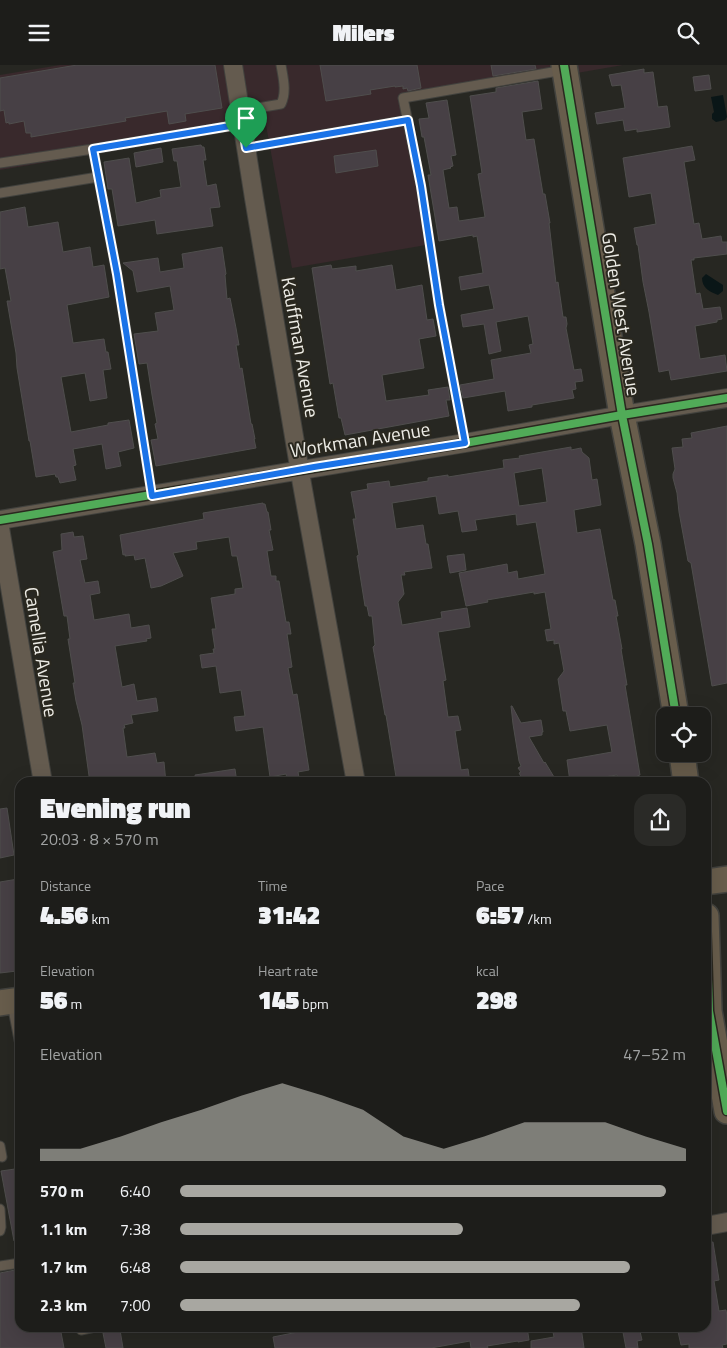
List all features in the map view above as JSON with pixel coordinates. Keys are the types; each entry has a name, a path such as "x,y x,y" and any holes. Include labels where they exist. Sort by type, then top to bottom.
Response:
{"street":[{"name":"Kauffman Avenue","path":"233,65 300,470 355,777"},
{"name":"Golden West Avenue","path":"564,68 622,415 648,544 675,707"},
{"name":"Workman Avenue","path":"0,520 727,398"},
{"name":"Camellia Avenue","path":"0,527 42,777"},
{"path":"683,762 685,777"},
{"path":"711,881 727,879"},
{"path":"711,1022 727,1111"},
{"path":"711,1225 727,1222"}],"lane":[{"path":"0,163 93,149 241,117 281,104 284,94 284,81 281,65"},
{"path":"465,443 439,305 421,186 403,97 564,68"},
{"path":"246,148 408,120"},
{"path":"93,149 117,274 152,496"},
{"path":"0,193 98,177"},
{"path":"11,1001 15,1021"},
{"path":"0,1146 2,1157"},
{"path":"0,1209 0,1231"},
{"path":"0,1266 15,1264"}],"shaded area":[{"path":"60,65 551,65 554,77 408,99 432,244 292,268 266,125 0,170 0,75"},
{"path":"576,65 623,65 577,73"},
{"path":"723,95 727,117 725,120 716,122 712,119 714,112 711,97"},
{"path":"706,274 723,285 723,291 718,295 709,291 703,284 702,278"}],"building":[{"path":"77,65 215,65 222,108 185,114 186,121 169,124 167,111 125,118 126,121 31,137 31,133 26,133 24,121 6,123 4,110 0,111 0,78"},
{"path":"320,65 417,65 421,88 408,91 407,88 403,89 403,86 395,86 370,90 371,94 326,101"},
{"path":"491,65 535,65 536,69 493,76"},
{"path":"644,69 644,73 653,72 658,107 667,106 670,127 637,132 637,129 625,131 623,120 597,124 595,113 625,108 621,85 612,86 609,75"},
{"path":"709,75 711,89 695,91 693,77"},
{"path":"538,81 542,109 522,112 526,140 534,139 550,223 556,283 558,282 563,317 566,317 566,328 574,370 581,369 583,381 575,382 576,389 572,390 574,398 508,411 505,391 463,398 460,385 494,379 491,360 531,353 529,345 533,344 528,316 496,322 501,351 489,354 484,324 463,327 461,315 494,309 489,285 461,290 459,277 483,273 477,236 473,237 473,235 439,241 428,175 431,175 419,119 429,118 426,103 447,100 456,155 451,156 453,166 443,170 449,208 457,207 459,221 485,217 478,174 482,173 470,96 496,92 496,88"},
{"path":"201,145 204,147 206,160 203,160 207,186 216,184 220,207 210,208 213,226 157,234 155,220 118,226 112,189 108,189 104,162 129,158 136,203 161,197 160,190 181,187 177,161 174,161 172,149"},
{"path":"692,146 695,160 684,162 694,224 699,223 702,239 721,236 722,242 727,242 727,254 691,260 696,294 700,293 703,309 720,307 722,319 717,320 717,322 695,326 700,359 725,355 727,371 671,380 669,370 659,372 634,228 656,224 651,193 629,197 623,158"},
{"path":"161,148 163,162 136,167 134,153"},
{"path":"376,150 378,166 336,173 334,156"},
{"path":"25,207 28,227 58,222 63,252 90,247 93,267 104,265 109,297 67,305 73,343 104,339 111,369 103,370 107,398 90,401 85,373 61,377 71,432 129,420 134,448 118,452 121,466 106,469 102,444 73,449 76,465 73,466 76,480 60,483 55,474 36,477 7,301 11,301 5,268 0,269 0,212"},
{"path":"222,247 227,299 230,298 236,328 239,345 236,345 240,369 242,368 256,448 156,466 151,440 158,439 155,424 157,423 147,363 139,364 134,334 158,331 155,313 174,310 170,286 137,292 133,271 123,263 158,258 160,272 184,268 182,254"},
{"path":"331,265 332,269 356,266 356,271 392,265 396,290 422,285 427,320 433,319 436,336 419,339 424,368 382,375 386,401 429,395 428,390 448,387 450,400 446,400 449,416 345,435 341,418 339,418 333,383 330,384 312,268"},
{"path":"727,426 727,683 712,686 691,563 688,561 673,478 675,469 672,448 683,447 682,439 692,438 691,433"},
{"path":"571,447 571,450 581,448 582,452 589,458 592,480 597,479 601,505 574,510 577,533 600,529 613,600 615,600 618,616 616,616 627,685 625,685 640,775 637,777 618,777 617,775 569,777 567,760 612,752 607,725 570,731 566,711 563,711 558,679 564,671 559,643 554,644 554,640 547,641 545,630 551,629 545,592 534,594 534,592 487,600 488,602 466,606 459,573 507,564 508,573 517,571 518,579 545,574 536,522 517,525 516,514 475,520 477,530 462,532 458,511 439,514 436,496 392,503 396,529 423,525 432,568 404,572 405,575 401,575 404,594 398,602 402,625 442,618 441,612 467,608 470,627 438,632 446,680 443,681 448,717 458,716 461,730 455,731 461,770 468,769 469,777 396,777 373,647 375,645 372,616 369,616 367,606 365,606 357,556 359,555 353,519 356,519 351,492 368,489 367,484 389,481 390,487 428,481 428,478 448,475 448,477 504,468 503,460 520,458 519,456","holes":["542,468 547,502 519,506 514,473"]},
{"path":"263,503 268,512 273,550 267,551 271,576 276,576 276,581 279,581 286,622 289,622 291,634 287,634 292,667 288,668 293,695 297,694 309,770 298,772 299,777 287,777 286,774 270,777 263,727 236,731 234,717 245,716 241,690 220,693 216,666 202,668 200,655 214,653 213,649 215,649 212,629 216,629 211,598 235,594 235,589 243,588 237,556 232,556 229,537 196,542 197,549 173,553 183,576 161,586 151,588 145,558 135,560 134,555 123,555 120,535 204,519 203,513"},
{"path":"73,532 74,537 83,536 87,559 80,560 85,583 98,581 100,593 90,595 94,620 129,614 131,628 149,625 151,638 146,639 147,641 115,646 122,687 134,684 137,701 156,698 158,711 131,715 133,723 124,725 125,728 123,728 127,757 155,753 157,763 164,762 165,777 89,777 82,725 73,683 75,683 68,639 70,639 67,616 64,616 53,552 62,550 61,534"},
{"path":"464,554 466,570 450,573 447,556"},
{"path":"511,706 521,723 541,720 542,735 529,737 554,777 521,777 518,768 521,766"},
{"path":"235,769 236,777 195,777 195,775"},
{"path":"7,808 14,855 0,858 0,809"},
{"path":"15,880 15,971 0,973 0,882"},
{"path":"15,1169 15,1241 14,1241 1,1171"},
{"path":"711,1242 713,1242 719,1280 714,1281 719,1311 726,1310 727,1316 727,1344 722,1345 723,1348 689,1348 689,1344 681,1345 678,1332 711,1332"},
{"path":"15,1270 15,1332 61,1332 64,1348 0,1348 0,1273"},
{"path":"120,1332 123,1348 106,1348 103,1333"},
{"path":"298,1332 528,1332 529,1340 487,1346 488,1348 471,1348 470,1341 431,1348 275,1348 273,1337"},
{"path":"553,1332 582,1332 584,1348 531,1348 531,1341 554,1337"},
{"path":"623,1332 640,1332 642,1340 637,1341 638,1348 626,1348"}],"cycle path":[{"path":"564,65 622,415 648,544 675,707"},
{"path":"0,520 727,398"},
{"path":"711,1022 727,1111"}],"route":[{"path":"408,120 421,186 439,305 465,443 314,467 152,496 117,274 93,149 242,124 246,148 408,120"}]}
